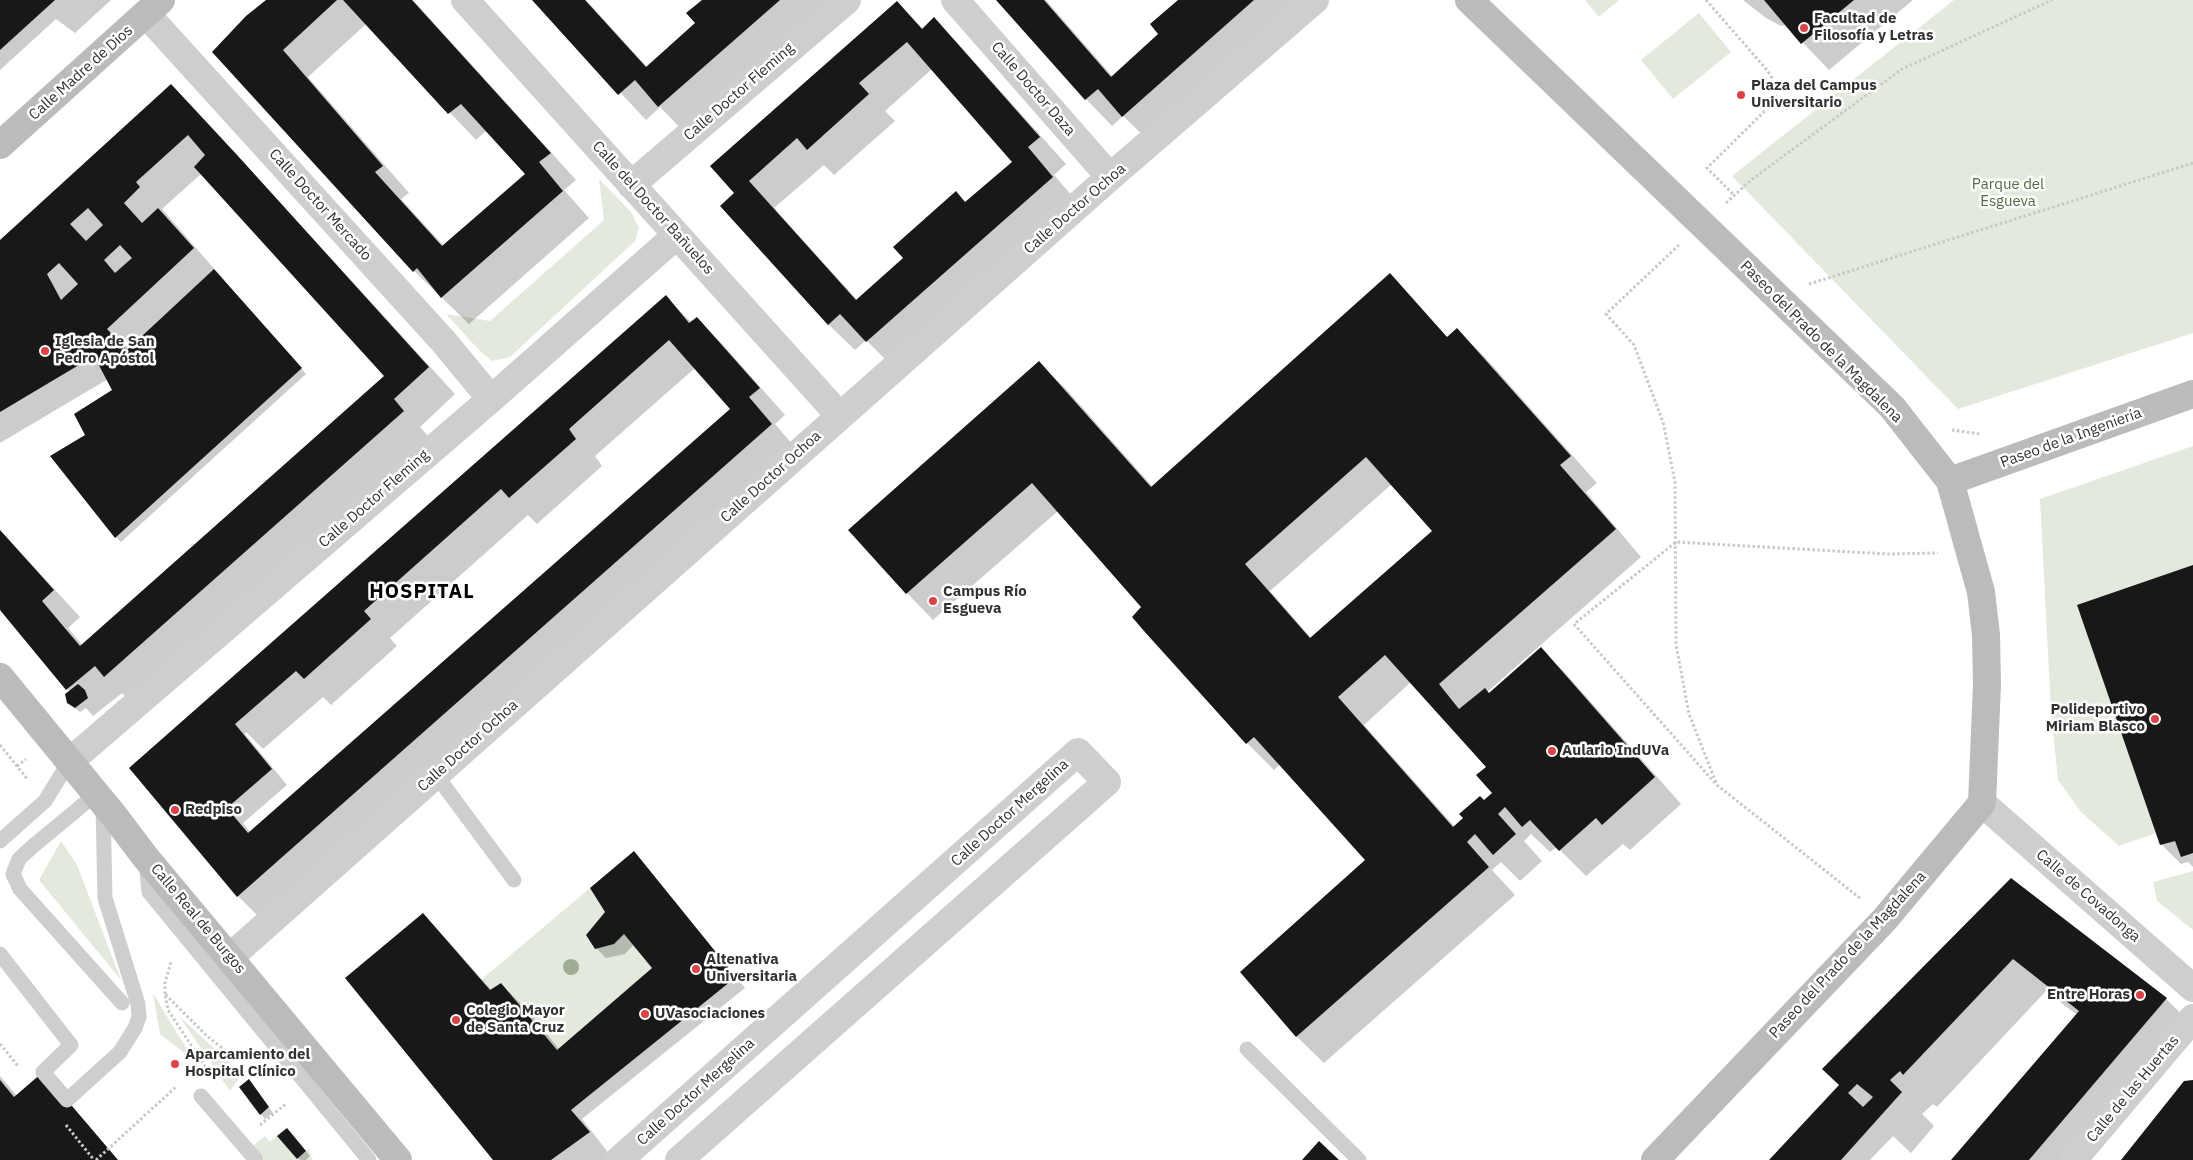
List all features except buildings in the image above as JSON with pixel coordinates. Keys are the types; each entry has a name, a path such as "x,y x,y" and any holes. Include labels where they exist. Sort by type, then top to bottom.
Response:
{"street":[{"name":"Calle del Doctor Bañuelos","path":"465,0 840,416"},
{"name":"Calle Doctor Fleming","path":"631,184 847,0"},
{"name":"Calle Doctor Daza","path":"955,0 1110,177"},
{"name":"Calle Doctor Ochoa","path":"230,957 1110,177 1315,0"},
{"name":"Paseo del Prado de la Magdalena","path":"1468,0 1892,407 1950,481 1981,592 1986,635 1987,684 1982,803 1885,919 1655,1160"},
{"name":"Calle Madre de Dios","path":"0,145 154,7"},
{"name":"Calle Doctor Mercado","path":"154,7 444,342 491,399"},
{"name":"Calle Doctor Fleming","path":"68,762 491,399 677,235"},
{"name":"Paseo de la Ingeniería","path":"1950,481 2193,394"},
{"name":"Calle Real de Burgos","path":"0,677 146,858 398,1160"},
{"name":"Calle Doctor Mergelina","path":"619,1160 1078,752 1106,782 679,1160"},
{"name":"Calle de Covadonga","path":"1982,803 2193,988"},
{"name":"Calle de las Huertas","path":"2073,1160 2193,1018"}],"lane":[{"path":"0,840 45,801 68,762"},
{"path":"436,775 514,880"},
{"path":"0,954 71,1045 43,1072 67,1100 120,1052 136,1028 138,1017 138,1004 105,898 100,799"},
{"path":"100,799 26,853 16,865 12,874 20,889 122,1003"},
{"path":"146,858 149,892 365,1157"},
{"path":"1247,1049 1359,1160"},
{"path":"201,1096 256,1160"}],"path":[{"path":"1706,0 1767,70 1772,78 1776,97 1773,103 1707,168 1734,195"},
{"path":"1727,202 1902,69 2052,0"},
{"path":"1809,284 2193,163"},
{"path":"1702,224 1606,314 1634,345 1663,422 1675,482 1676,644 1689,714 1717,785"},
{"path":"1885,919 1717,785 1574,624 1676,542 1888,554 1970,553"},
{"path":"171,962 165,983 168,1010 210,1074"},
{"path":"165,994 207,1036 231,1055 239,1060 250,1056"},
{"path":"96,1160 182,1081"},
{"path":"255,1128 287,1102"}],"green space":[{"path":"1585,0 1619,0 1599,17"},
{"name":"Parque del Esgueva","path":"1954,0 2193,0 2193,333 1958,409 1732,176"},
{"path":"1699,13 1731,52 1673,99 1641,60"},
{"path":"599,179 631,212 639,228 635,241 510,357 492,361 479,350 446,314 490,321 604,220"},
{"name":"Polideportivo Miriam Blasco","path":"2193,446 2193,853 2181,857 2175,841 2160,845 2156,833 2119,846 2081,812 2058,780 2051,711 2040,499"},
{"path":"61,841 77,865 121,980 39,880"},
{"path":"2193,871 2193,930 2157,901 2153,882"},
{"path":"590,888 605,912 586,935 594,948 614,944 624,934 652,968 557,1050 501,983 490,990 481,980"},
{"path":"153,993 178,1035 195,1061 160,1034"},
{"path":"179,1016 242,1074 230,1091"},
{"path":"265,1136 270,1142 277,1136 297,1159 309,1149 312,1160 265,1160 253,1146"}],"place":[{"name":"Facultad de Filosofía y Letras","path":"1804,28"},
{"name":"Plaza del Campus Universitario","path":"1741,95"},
{"name":"Iglesia de San Pedro Apóstol","path":"45,351"},
{"name":"Campus Río Esgueva","path":"933,601"},
{"name":"Polideportivo Miriam Blasco","path":"2155,719"},
{"name":"Aulario IndUVa","path":"1552,751"},
{"name":"Redpiso","path":"175,810"},
{"name":"Altenativa Universitaria","path":"696,969"},
{"name":"Entre Horas","path":"2140,995"},
{"name":"UVasociaciones","path":"645,1014"},
{"name":"Colegio Mayor de Santa Cruz","path":"456,1020"},
{"name":"Aparcamiento del Hospital Clínico","path":"175,1064"}],"district":[{"name":"HOSPITAL","path":"422,592"}]}
